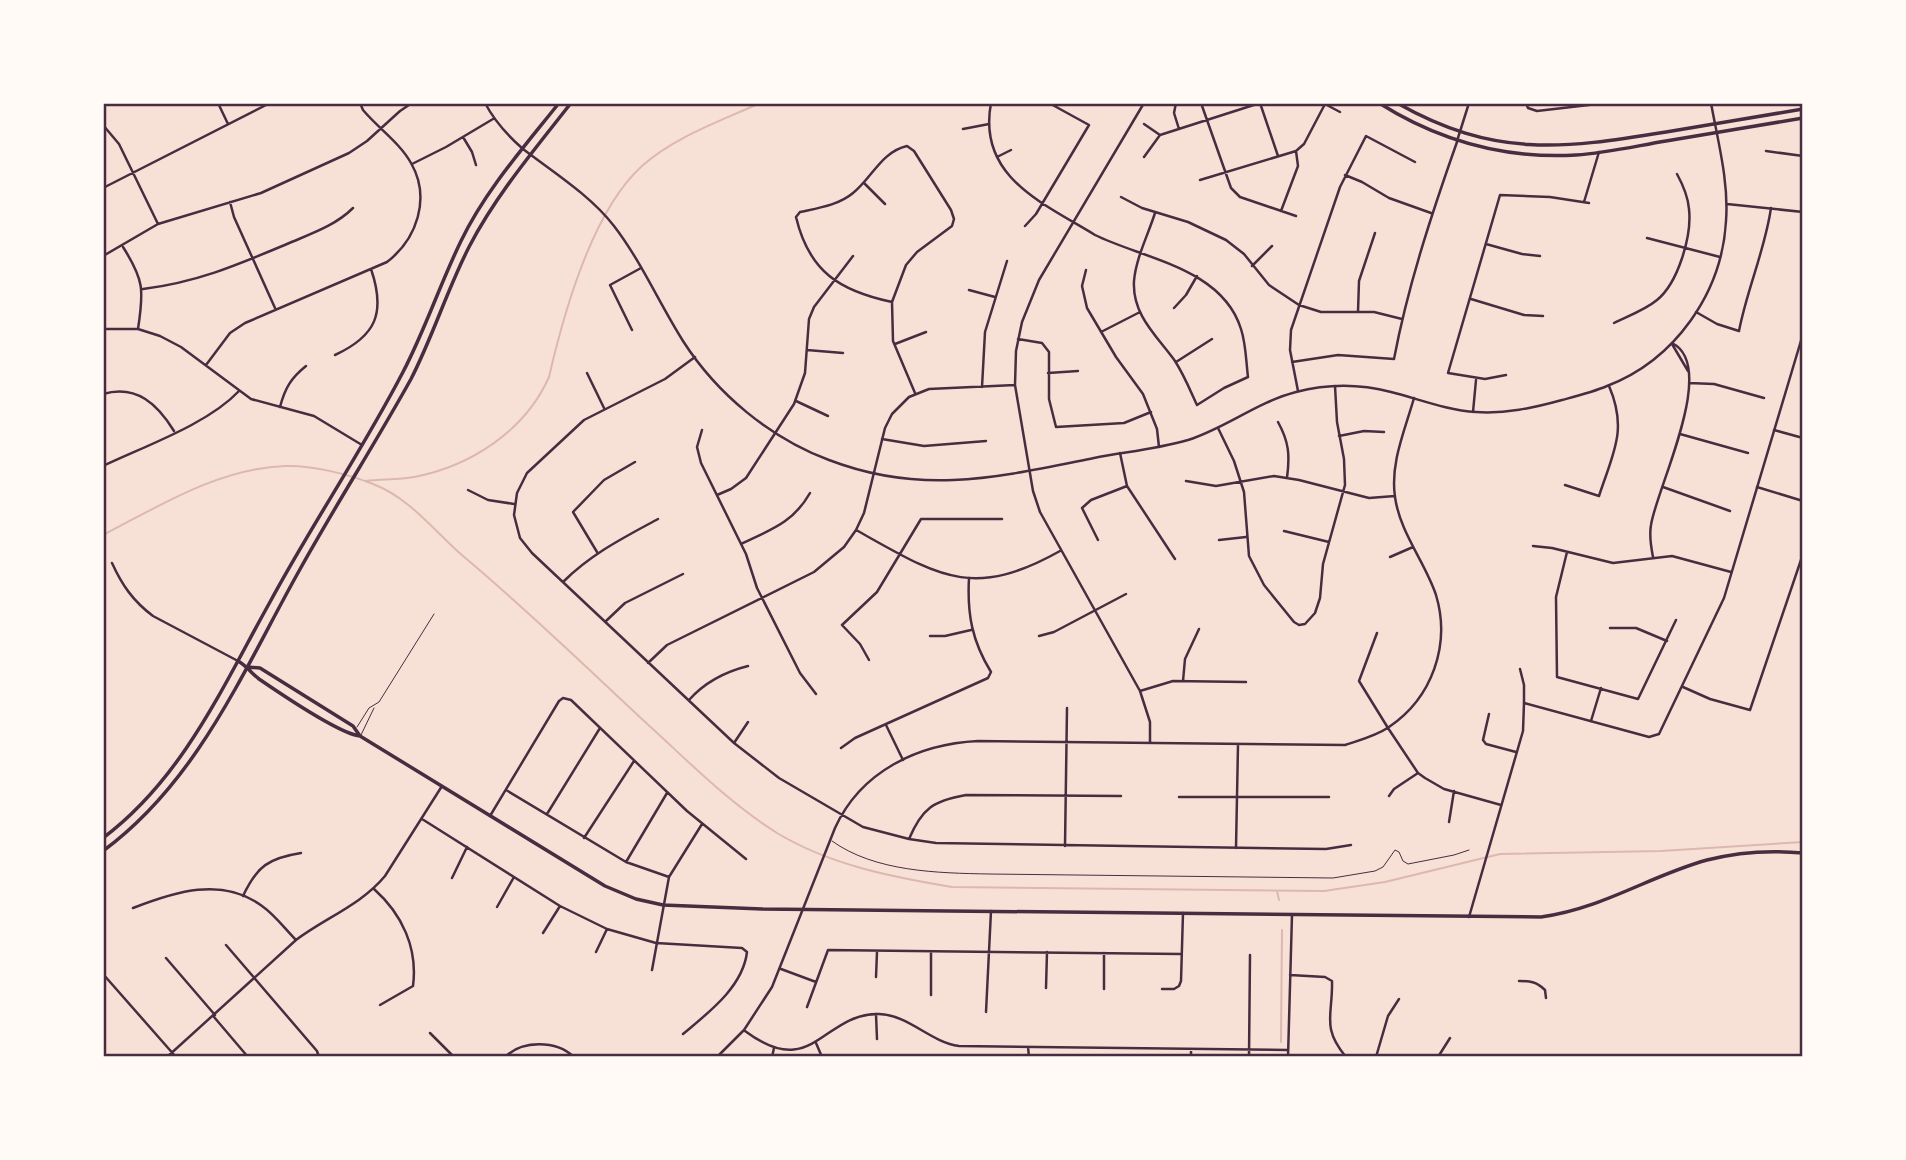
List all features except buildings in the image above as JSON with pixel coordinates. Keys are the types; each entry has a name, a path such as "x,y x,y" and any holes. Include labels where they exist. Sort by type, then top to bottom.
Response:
{"main road":[{"path":"103,838 158,785 210,714 290,565 409,361 461,240 485,198 559,103"},
{"path":"103,851 167,792 219,719 425,353 470,246 499,197 571,103"},
{"path":"1379,103 1415,124 1457,141 1496,151 1534,155 1599,152 1803,118"},
{"path":"1397,103 1460,132 1511,144 1553,146 1599,143 1803,109"},
{"path":"238,661 248,667 256,677 353,736 360,736"},
{"path":"248,667 259,667 356,730 360,736 588,878 636,899 663,905 695,908 1541,917 1600,903 1706,860 1757,852 1803,853"}],"street":[{"path":"218,103 228,124"},
{"path":"103,188 270,103"},
{"path":"206,365 230,333 245,323 371,269 399,253 411,236 421,200 412,164 379,129 360,103"},
{"path":"103,256 158,224 282,184 349,153 412,103"},
{"path":"485,103 507,136 596,206 612,223 695,357 737,404 775,433 827,459 874,474 907,480 953,481 1030,471 1185,441 1298,391 1335,386 1376,388 1451,409 1473,412 1524,409 1609,386 1642,368 1672,343 1696,312 1710,287 1725,236 1727,204 1712,103"},
{"path":"991,103 989,124 997,157 1010,179 1043,204 1107,241 1142,254 1197,276 1216,292 1237,318 1244,341 1248,377 1197,405 1176,362 1152,334 1140,312 1134,284 1142,254 1155,213"},
{"path":"1025,226 1043,204 1089,125 1049,103"},
{"path":"1144,103 1033,290 1018,339 1014,385 1040,512 1140,691 1150,722 1150,743"},
{"path":"1176,103 1174,113 1179,129"},
{"path":"1201,103 1231,188 1240,197 1296,216"},
{"path":"1144,157 1160,135 1260,103 1278,156"},
{"path":"1292,362 1338,355 1394,359 1402,319 1432,214 1469,103"},
{"path":"1527,105 1537,111 1606,103"},
{"path":"1200,180 1296,151 1304,144 1324,104 1340,112"},
{"path":"412,164 493,118"},
{"path":"962,129 989,124"},
{"path":"1144,124 1160,135"},
{"path":"103,125 119,144 158,224"},
{"path":"1298,391 1292,362 1291,330 1345,175 1366,136 1415,162"},
{"path":"463,137 476,165"},
{"path":"892,302 860,295 833,281 819,267 807,248 796,218 800,212 853,194 878,163 907,146 914,151 954,219 952,226 917,252 906,265 892,302 891,326 895,344 915,393"},
{"path":"997,157 1011,150"},
{"path":"1281,211 1298,166 1296,151"},
{"path":"1766,151 1803,156"},
{"path":"1506,375 1495,379 1477,379 1448,373 1500,195 1550,197 1586,203 1599,152"},
{"path":"1614,323 1650,305 1664,293 1674,278 1689,224 1684,187 1677,174"},
{"path":"1345,175 1390,198 1432,214"},
{"path":"864,183 885,204"},
{"path":"1121,197 1155,213 1188,222 1226,240 1244,254 1269,285 1299,305 1330,313 1383,314 1402,319"},
{"path":"230,202 234,217 275,308"},
{"path":"1727,204 1803,212"},
{"path":"143,289 178,285 225,271 332,224 353,208"},
{"path":"1696,312 1717,324 1739,331 1766,237 1771,208"},
{"path":"1358,312 1359,281 1376,233"},
{"path":"1647,238 1720,257"},
{"path":"1486,244 1540,256"},
{"path":"122,245 135,266 143,289 138,329"},
{"path":"1252,266 1272,246"},
{"path":"717,495 746,478 796,401 805,373 809,319 814,307 853,256"},
{"path":"982,387 985,332 1007,261"},
{"path":"632,330 610,285 641,268"},
{"path":"335,355 355,346 366,335 374,319 378,293 371,269"},
{"path":"1086,270 1082,286 1087,308 1151,411 1159,447"},
{"path":"1174,308 1186,295 1197,276"},
{"path":"969,290 995,297"},
{"path":"1470,299 1524,315 1543,316"},
{"path":"1101,332 1140,312"},
{"path":"103,329 138,329 170,341 251,398 314,416 362,444"},
{"path":"895,344 926,332"},
{"path":"1524,703 1654,737 1659,734 1718,611 1803,334"},
{"path":"1018,339 1046,345 1049,352 1049,399 1056,427 1124,423 1151,411"},
{"path":"1176,362 1212,339"},
{"path":"1653,557 1650,528 1680,434 1689,383 1689,365 1676,344 1672,343"},
{"path":"807,350 843,353"},
{"path":"695,357 665,379 580,423 519,485 514,503 515,525 520,538 532,553 734,743 779,778 863,827 909,839 955,845 1326,849 1352,845"},
{"path":"280,407 284,388 293,376 306,366"},
{"path":"1048,373 1078,372"},
{"path":"587,373 604,409"},
{"path":"1473,412 1477,379"},
{"path":"1689,383 1714,384 1764,398"},
{"path":"648,663 667,645 824,565 844,547 864,513 882,439 892,414 915,393 929,389 1014,385"},
{"path":"1218,428 1242,481 1246,537 1254,568 1294,622 1305,624 1318,606 1323,564 1344,492 1345,471 1335,386"},
{"path":"1565,485 1599,496 1620,424 1618,408 1609,386"},
{"path":"103,466 210,415 228,403 239,391"},
{"path":"103,394 126,392 152,402 174,432"},
{"path":"717,1057 744,1030 762,1006 781,969 842,815 865,785 921,751 957,742 1345,745 1388,728 1402,718 1425,691 1440,650 1441,623 1436,594 1401,519 1395,496 1396,459 1414,398"},
{"path":"796,401 828,416"},
{"path":"1278,422 1289,446 1287,478"},
{"path":"1774,429 1803,438"},
{"path":"702,430 698,455 741,544 762,598 804,681 816,694"},
{"path":"1339,436 1364,431 1384,432"},
{"path":"1680,434 1748,453"},
{"path":"882,439 924,446 986,441"},
{"path":"1120,453 1127,486 1175,559"},
{"path":"597,552 573,512 604,480 635,461"},
{"path":"1186,481 1216,486 1261,477 1287,478 1369,498 1395,496"},
{"path":"1098,540 1082,508 1085,503 1127,486"},
{"path":"1663,487 1730,510"},
{"path":"1757,487 1803,501"},
{"path":"468,490 488,500 514,503"},
{"path":"741,544 790,519 810,494"},
{"path":"563,582 597,552 658,519"},
{"path":"869,660 860,644 842,625 877,592 921,519 1002,519"},
{"path":"856,530 930,570 970,578 995,577 1023,570 1061,551"},
{"path":"1284,531 1329,542"},
{"path":"1219,540 1246,537"},
{"path":"1533,546 1613,563 1653,557 1679,557 1731,572"},
{"path":"1390,558 1413,547"},
{"path":"1567,552 1556,597 1557,677 1638,699 1676,620"},
{"path":"1683,687 1710,699 1750,710 1803,554"},
{"path":"112,563 120,580 141,607 238,661"},
{"path":"605,622 625,603 683,574"},
{"path":"841,748 855,738 988,678 991,672 971,630 970,578"},
{"path":"1039,636 1054,632 1126,593"},
{"path":"1610,628 1636,628 1667,640"},
{"path":"1183,681 1185,659 1199,629"},
{"path":"930,636 945,636 971,630"},
{"path":"1377,633 1359,681 1418,773 1434,784 1454,792 1501,805"},
{"path":"688,700 706,683 732,670 748,666"},
{"path":"1469,918 1524,724 1524,685 1520,669"},
{"path":"1140,691 1163,683 1183,681 1246,682"},
{"path":"1591,721 1601,688"},
{"path":"490,816 559,701 567,699 667,793 747,859"},
{"path":"1065,846 1067,708"},
{"path":"1489,713 1483,740 1486,744 1517,752"},
{"path":"734,743 748,722"},
{"path":"885,724 903,760"},
{"path":"547,814 600,728"},
{"path":"1236,848 1238,744"},
{"path":"584,838 634,761"},
{"path":"1389,796 1394,789 1418,773"},
{"path":"167,1057 296,940 374,889 442,786"},
{"path":"506,790 626,862 669,877"},
{"path":"1449,822 1454,792"},
{"path":"626,862 667,793"},
{"path":"909,839 917,820 925,810 951,797 1121,796"},
{"path":"1179,797 1329,797"},
{"path":"422,819 560,906 607,929 656,943 742,948 747,952 746,961 730,989 708,1014 683,1034"},
{"path":"652,970 669,877 702,824"},
{"path":"452,878 467,847"},
{"path":"243,896 252,876 261,867 283,856 301,853"},
{"path":"497,907 514,877"},
{"path":"133,908 186,890 214,889 243,896 265,908 296,940"},
{"path":"374,889 396,911 404,925 414,978 413,986 380,1005"},
{"path":"543,933 560,906"},
{"path":"986,1012 991,911"},
{"path":"1162,989 1179,986 1183,913"},
{"path":"1288,1057 1292,915"},
{"path":"596,952 607,929"},
{"path":"226,945 317,1051 319,1057"},
{"path":"807,1007 828,950 1181,954"},
{"path":"876,976 877,952"},
{"path":"1046,988 1047,952"},
{"path":"931,953 931,995"},
{"path":"1104,953 1104,989"},
{"path":"1249,1057 1250,955"},
{"path":"166,958 248,1057"},
{"path":"781,969 816,982"},
{"path":"103,974 177,1057"},
{"path":"1290,975 1325,976 1332,981 1331,1033 1336,1045 1346,1057"},
{"path":"1519,981 1539,984 1545,990 1546,998"},
{"path":"1376,1057 1388,1016 1399,999"},
{"path":"744,1030 760,1042 790,1050 816,1043 852,1020 876,1014 901,1019 951,1045 1288,1050"},
{"path":"876,1014 877,1039"},
{"path":"430,1033 454,1057"},
{"path":"1437,1057 1450,1038"},
{"path":"816,1043 822,1057"},
{"path":"505,1057 512,1050 529,1045 548,1045 574,1057"},
{"path":"1028,1047 1029,1057"},
{"path":"772,1057 775,1048"},
{"path":"1191,1049 1191,1057"}],"lane":[{"path":"353,736 369,708 379,702 434,614"},
{"path":"360,736 375,711 374,706"},
{"path":"830,841 847,851 903,867 989,874 1333,878 1379,869 1386,864 1395,850 1410,864 1469,850"}],"waterway":[{"path":"365,481 408,478 435,472 475,455 511,429 526,414 549,377 582,264 608,209 624,185 642,166 668,146 760,103"},
{"path":"103,535 191,490 261,468 306,467 373,484 410,506 699,771 760,822 797,844 840,862 929,883 952,887 1324,891 1385,882 1500,854 1661,851 1803,842"},
{"path":"1277,891 1279,900"},
{"path":"1281,1042 1282,930"}]}
